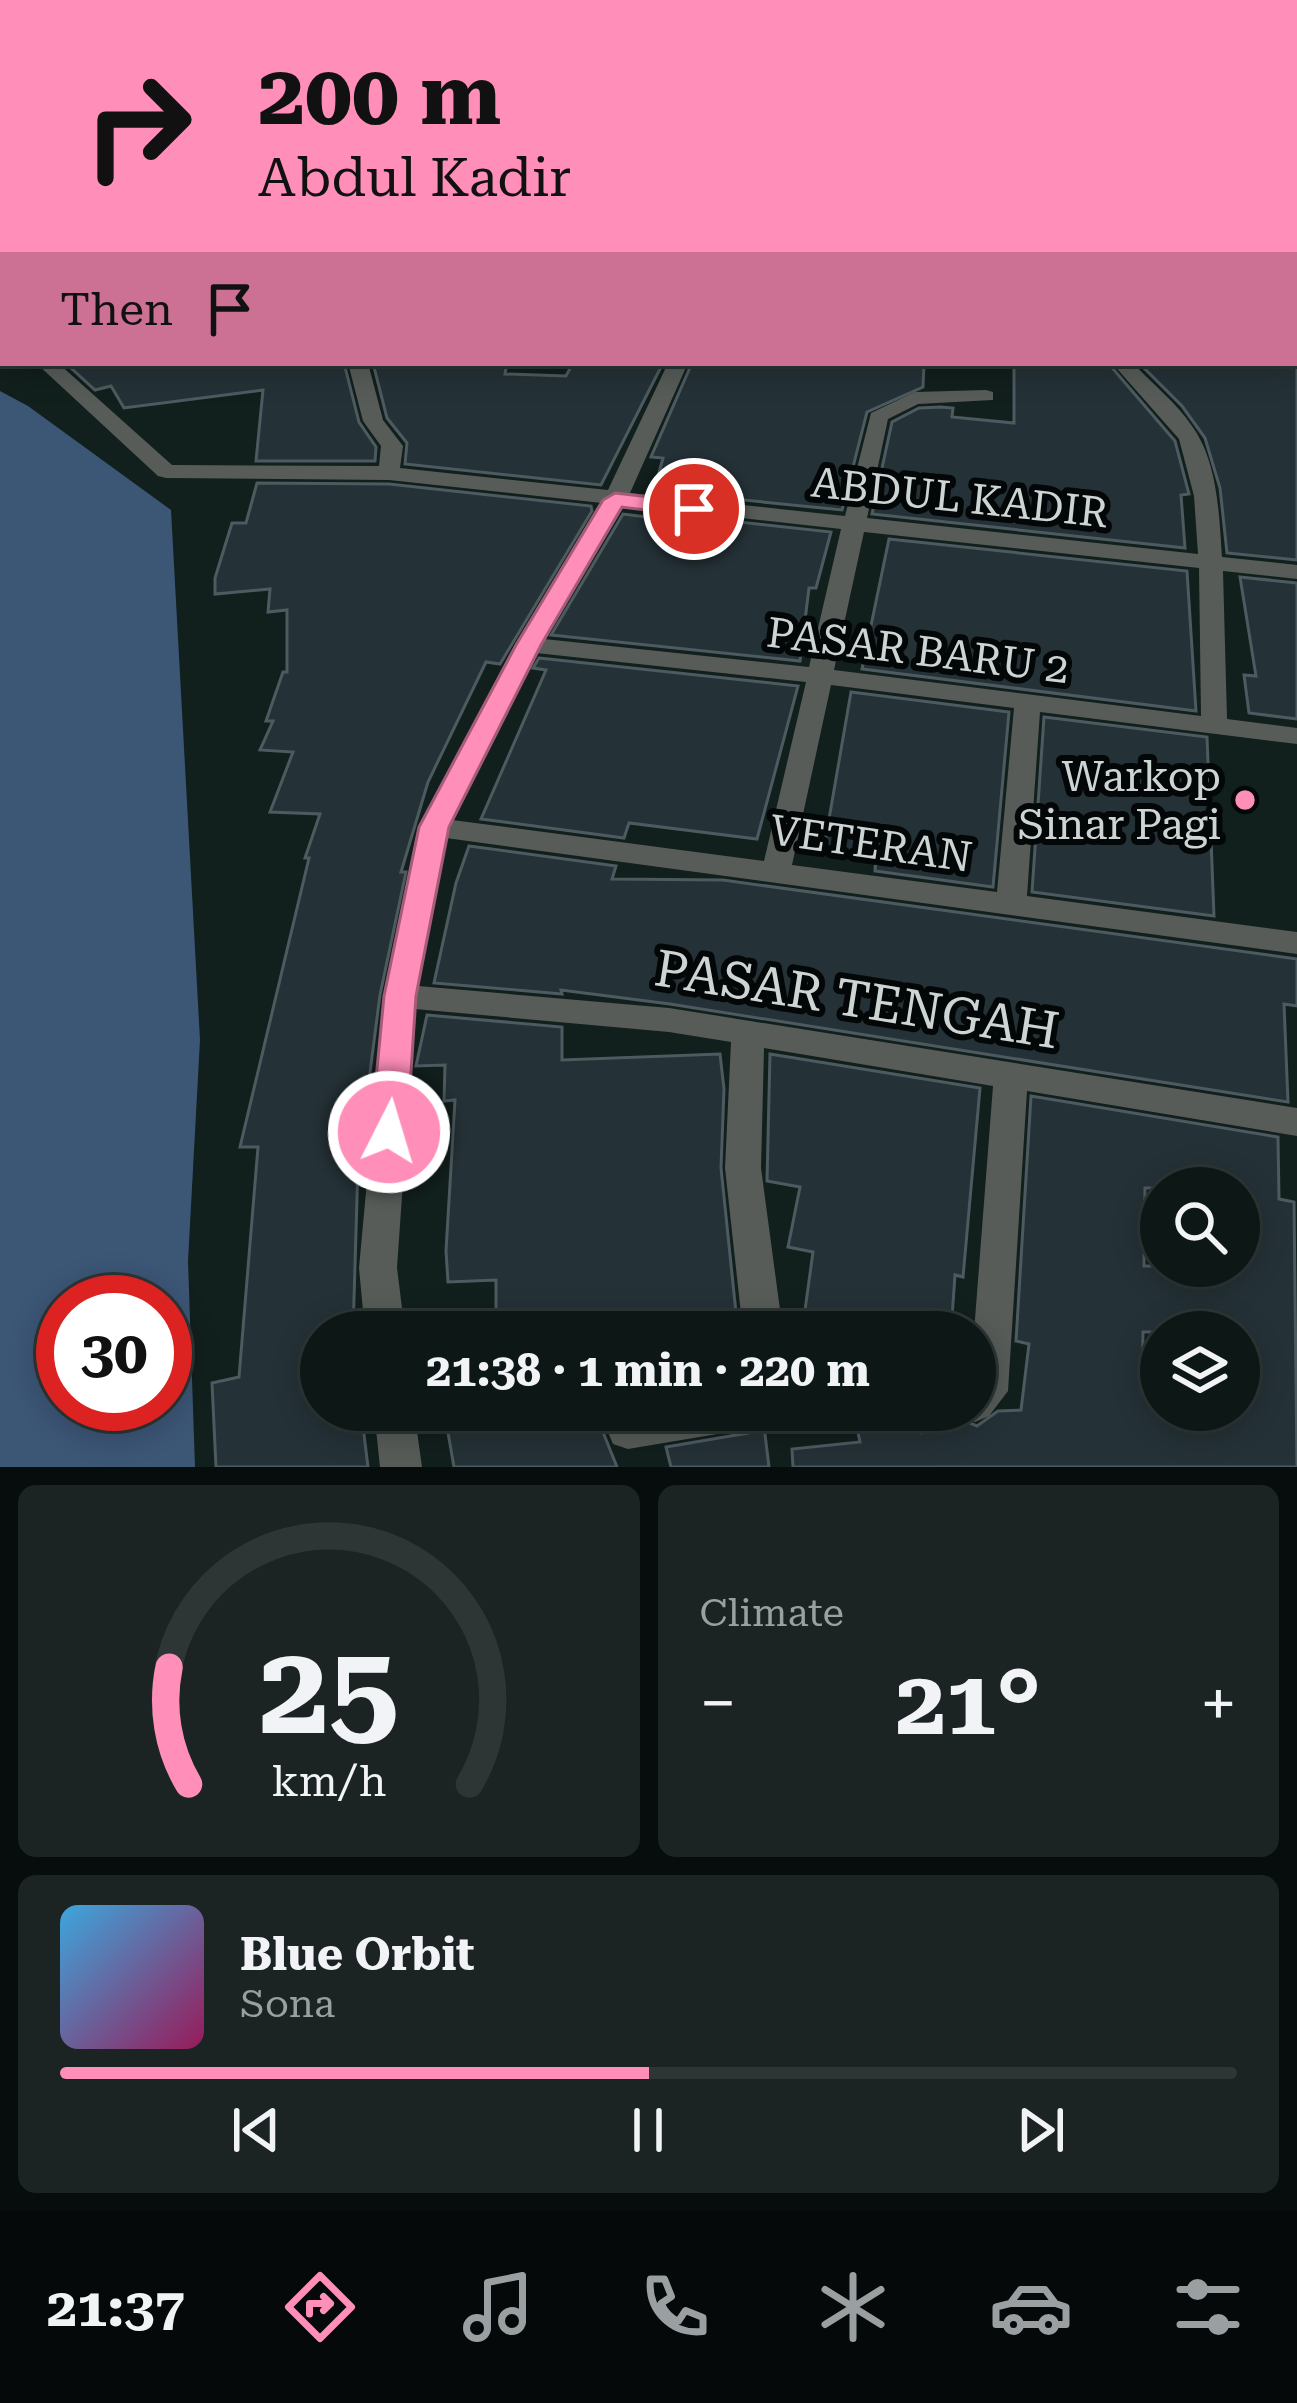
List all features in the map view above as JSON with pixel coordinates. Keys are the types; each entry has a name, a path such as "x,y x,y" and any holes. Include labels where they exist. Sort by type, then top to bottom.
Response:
{"street":[{"name":"ABDUL KADIR","path":"49,366 166,471 388,472 1297,572"},
{"path":"359,366 373,421 392,446 388,472"},
{"path":"383,1311 378,1268 400,996 434,827 528,645 615,500 677,366"},
{"path":"1125,366 1182,425 1193,444 1209,562 1214,726"},
{"path":"776,872 878,417 885,410 934,396 986,396"},
{"name":"PASAR BARU 2","path":"528,645 822,676 1297,736"},
{"path":"1011,904 1028,702"},
{"name":"VETERAN","path":"434,827 1297,943"},
{"name":"PASAR TENGAH","path":"400,996 582,1010 748,1032 1297,1122"},
{"path":"748,1032 743,1168 760,1311"},
{"path":"995,1311 1011,1073"},
{"path":"397,1431 401,1467"}],"water":[{"path":"0,391 28,406 171,510 200,1040 188,1275 36,1275 36,1431 192,1431 192,1379 195,1467 0,1467"}],"building":[{"path":"345,366 359,422 376,447 375,461 256,461 263,390 124,408 111,386 95,390 71,368"},
{"path":"374,366 506,366 505,374 566,376 571,366 661,366 601,485 405,464 407,443 387,418"},
{"path":"691,366 924,366 923,387 867,412 842,510 654,491 663,458 651,457"},
{"path":"1014,366 1111,366 1175,441 1189,494 1181,495 1185,548 872,514 892,422 919,408 941,407 953,408 952,417 1014,423"},
{"path":"1142,366 1297,367 1297,560 1227,553 1220,488 1205,438 1182,406"},
{"path":"257,483 389,484 591,506 592,511 500,664 486,662 428,782 401,872 406,872 380,995 358,1165 354,1311 300,1311 300,1431 364,1431 368,1467 216,1467 212,1383 239,1377 258,1147 240,1147 309,858 305,858 320,814 270,812 293,752 260,750 273,721 266,721 283,672 287,672 287,610 268,612 270,589 215,594 215,578 232,523 246,523"},
{"path":"648,512 831,532 816,588 809,588 800,661 551,635 623,514 647,517"},
{"path":"889,539 1187,571 1196,711 862,669"},
{"path":"1240,577 1297,583 1297,719 1249,713 1244,675 1256,676"},
{"path":"539,658 798,686 757,839 629,823 624,838 481,819 546,670 533,668"},
{"path":"851,692 1009,712 993,887 875,871 876,856 824,848"},
{"path":"1044,717 1207,737 1214,916 1032,892"},
{"path":"469,846 616,866 612,879 723,880 1297,959 1297,1006 1284,1004 1288,1102 670,1004 561,990 562,994 434,983"},
{"path":"427,1015 562,1027 562,1060 720,1054 724,1089 721,1168 736,1311 496,1311 496,1280 448,1282 455,1100 444,1101 445,1065 416,1066"},
{"path":"770,1054 980,1088 963,1277 955,1275 952,1311 805,1311 813,1252 788,1247 800,1187 767,1181"},
{"path":"1031,1096 1278,1137 1279,1199 1294,1202 1297,1467 793,1467 792,1449 860,1442 858,1431 996,1431 996,1412 1021,1410 1029,1344 1016,1341"},
{"path":"448,1431 603,1431 617,1467 454,1467"},
{"path":"765,1431 769,1467 671,1467 666,1447"}],"place":[{"name":"Warkop Sinar Pagi","path":"1245,800"}],"route":[{"path":"389,1132 400,996 434,827 528,645 546,622 615,500 694,509"}]}
